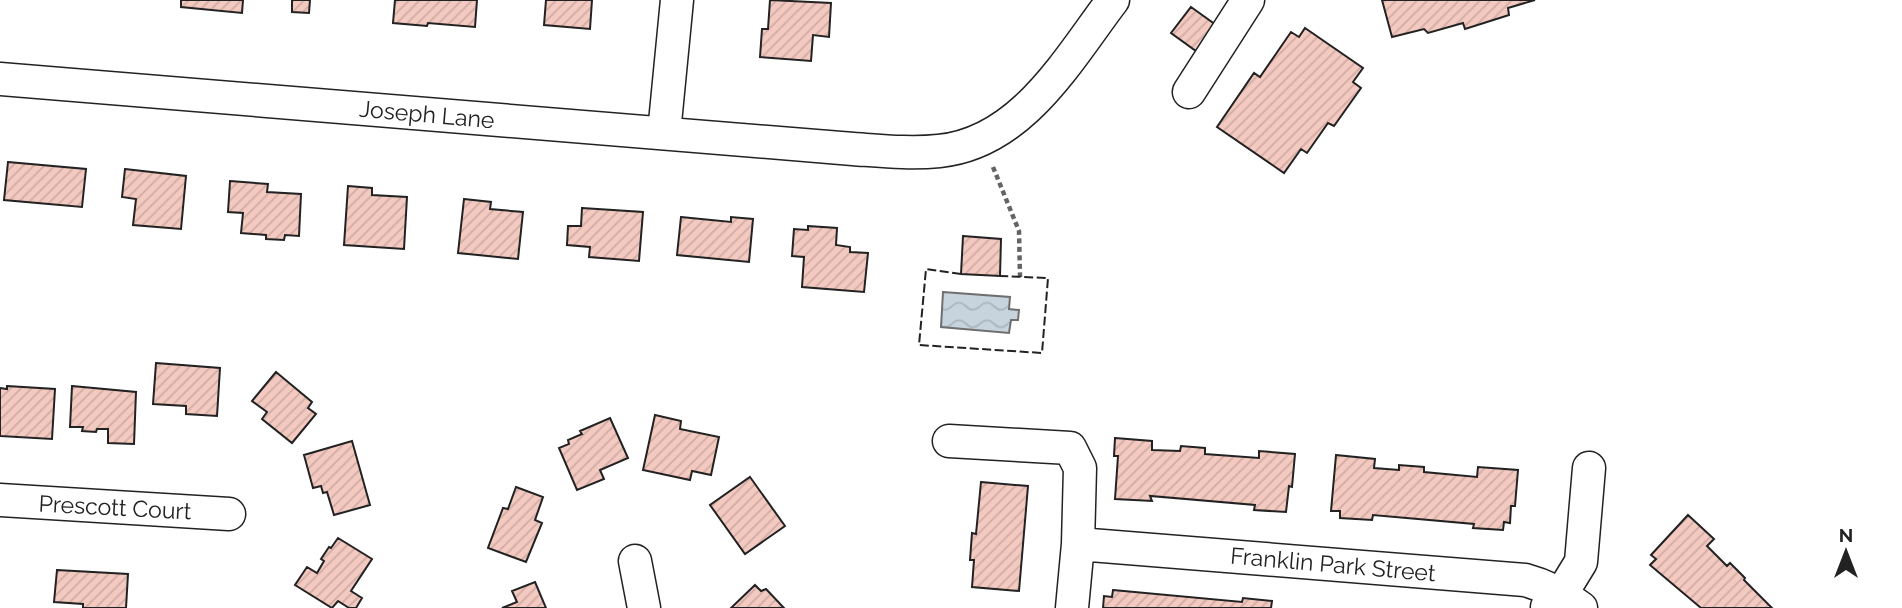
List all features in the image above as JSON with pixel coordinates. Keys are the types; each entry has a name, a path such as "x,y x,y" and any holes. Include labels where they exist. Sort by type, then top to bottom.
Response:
{"street":[{"path":"664,133 677,0"},
{"name":"Joseph Lane","path":"0,79 920,153 942,151 982,140 1017,117 1046,88 1113,0"},
{"path":"1189,92 1248,0"},
{"path":"949,440 1070,448 1080,468 1078,544 1072,608"},
{"path":"1563,603 1581,562 1589,468"},
{"name":"Prescott Court","path":"0,500 229,514"},
{"name":"Franklin Park Street","path":"1078,544 1525,580 1545,585 1563,603"},
{"path":"635,561 644,608"}],"path":[{"path":"982,140 1019,231 1020,277"}],"water":[{"path":"943,292 1010,297 1009,309 1019,310 1018,320 1011,320 1009,333 941,327"}],"building":[{"path":"181,0 243,0 242,13 181,7"},
{"path":"292,0 310,0 309,13 292,12"},
{"path":"395,0 477,0 475,27 393,23"},
{"path":"546,0 592,0 590,29 544,25"},
{"path":"770,0 831,3 829,37 813,35 811,61 760,57 762,29 768,29"},
{"path":"1382,0 1535,0 1508,8 1509,15 1465,29 1463,23 1428,33 1424,29 1392,37"},
{"path":"1191,7 1216,25 1196,51 1171,33"},
{"path":"1305,28 1363,68 1353,82 1361,88 1334,126 1328,123 1307,153 1301,149 1284,173 1217,127 1254,73 1260,77 1291,32 1299,37"},
{"path":"8,162 86,169 82,207 4,200"},
{"path":"125,169 186,176 181,229 133,225 136,199 122,197"},
{"path":"230,181 268,184 267,192 301,194 299,236 285,235 284,240 241,233 243,213 228,212"},
{"path":"348,186 372,188 372,195 407,197 404,249 344,245"},
{"path":"464,199 491,202 490,209 523,212 518,259 458,253"},
{"path":"582,208 643,212 639,261 589,257 590,247 567,245 568,226 581,226"},
{"path":"681,217 731,222 731,217 753,219 749,262 677,255"},
{"path":"808,226 837,228 836,245 850,247 850,252 868,253 864,292 802,287 804,257 792,256 794,229 808,230"},
{"path":"963,236 1001,239 1000,276 961,274"},
{"path":"156,363 220,368 217,416 186,414 186,406 153,404"},
{"path":"276,372 312,402 308,408 316,414 292,443 262,419 267,412 252,401"},
{"path":"7,386 55,389 52,439 0,436 0,388 7,389"},
{"path":"72,386 136,392 134,444 108,443 108,429 97,429 96,432 82,431 83,427 70,427"},
{"path":"655,415 681,421 680,429 719,437 711,475 692,471 690,480 643,470"},
{"path":"610,418 628,458 600,470 604,479 577,490 559,448 569,444 568,440 582,434 580,431"},
{"path":"1115,438 1152,441 1152,450 1180,451 1181,446 1205,448 1205,454 1259,458 1259,451 1295,454 1286,512 1254,510 1255,505 1150,496 1152,501 1115,499 1118,456 1114,456"},
{"path":"352,441 370,505 334,515 327,492 323,493 321,486 313,488 304,455"},
{"path":"1336,455 1375,459 1374,468 1399,470 1399,465 1424,467 1424,472 1477,477 1478,467 1518,470 1515,506 1511,506 1510,523 1504,522 1503,530 1473,528 1474,524 1373,515 1372,520 1340,518 1340,511 1331,511"},
{"path":"750,477 785,526 745,554 710,505"},
{"path":"981,482 1028,486 1019,591 972,587 972,533 976,534"},
{"path":"516,487 543,497 535,520 542,523 526,562 488,548 503,508 508,509"},
{"path":"1688,515 1714,539 1707,546 1727,566 1730,563 1772,608 1701,608 1650,565 1656,559 1651,555"},
{"path":"338,538 372,559 351,591 362,598 356,608 349,608 338,601 332,608 295,585 307,567 317,573 324,561 321,559"},
{"path":"57,570 128,574 126,608 83,608 83,604 54,602"},
{"path":"535,582 546,608 502,608 517,602 512,591"},
{"path":"755,585 761,591 766,589 784,608 731,608"},
{"path":"1113,590 1242,602 1243,598 1272,601 1271,608 1103,608 1104,596 1112,597"}],"fence":[{"path":"961,274 926,269 919,345 1042,353 1048,278 1000,276"}]}
